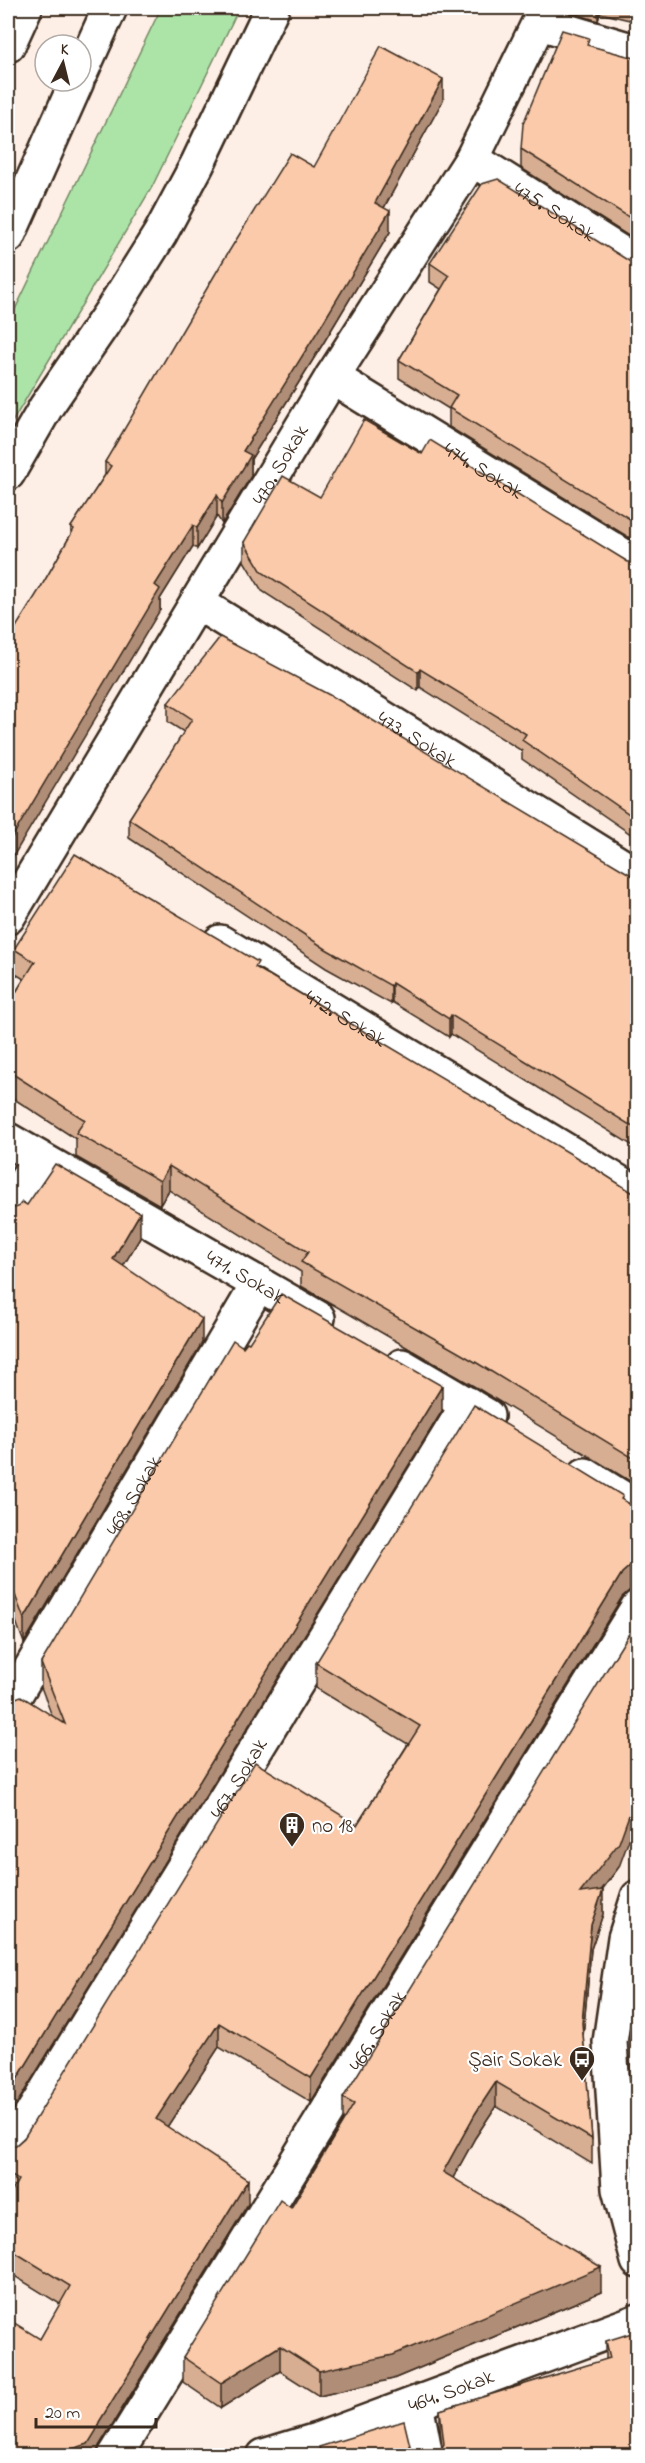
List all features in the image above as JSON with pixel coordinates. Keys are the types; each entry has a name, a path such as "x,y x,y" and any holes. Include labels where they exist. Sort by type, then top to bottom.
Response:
{"main road":[{"path":"8,45 25,8"},
{"path":"93,46 110,8"},
{"path":"8,473 46,408 160,234 197,165 272,8"},
{"path":"543,15 638,52"},
{"name":"470. Sokak","path":"8,917 64,848 198,603 332,377 472,159 543,15"},
{"path":"8,236 72,93"},
{"name":"475. Sokak","path":"472,159 638,264"},
{"name":"474. Sokak","path":"332,377 638,565"},
{"name":"473. Sokak","path":"198,603 638,876"},
{"name":"472. Sokak","path":"197,929 638,1194"},
{"name":"471. Sokak","path":"8,1140 37,1159 349,1335"},
{"path":"8,1215 37,1159"},
{"name":"468. Sokak","path":"8,1707 259,1283"},
{"path":"379,1352 508,1429"},
{"name":"467. Sokak","path":"8,2153 468,1404"},
{"path":"558,1459 638,1508"},
{"name":"466. Sokak","path":"115,2456 638,1606"},
{"path":"638,1897 625,1938 610,2042 619,2189 638,2261"},
{"name":"464. Sokak","path":"264,2456 317,2440 638,2321"},
{"path":"416,2404 426,2456"}],"green space":[{"path":"161,8 239,8 152,187 8,429 8,324"}],"building":[{"path":"562,30 589,38 587,45 638,59 638,223 521,149 523,124"},
{"path":"381,46 443,79 375,203 390,211 243,451 251,455 222,503 217,495 197,528 193,525 155,585 160,589 8,844 8,640 74,529 71,527 111,466 105,462 223,261 290,153 314,167"},
{"path":"498,179 629,261 638,264 638,524 449,408 457,395 399,360 449,276 430,263 482,184"},
{"path":"364,420 422,454 430,440 628,562 638,565 638,820 522,740 526,734 420,669 418,672 262,572 244,542 283,476 320,497"},
{"path":"220,637 337,699 638,879 638,1130 451,1015 449,1019 392,983 391,986 326,949 129,819 192,719 168,703"},
{"path":"75,854 258,962 255,967 638,1196 638,1461 477,1363 301,1262 308,1252 169,1166 160,1181 76,1133 85,1120 8,1071 8,1005 35,962 14,949"},
{"path":"55,1164 140,1213 113,1259 202,1319 24,1619 8,1576 8,1209 18,1207 22,1202 27,1205"},
{"path":"281,1294 442,1386 8,2094 8,1701 21,1696 65,1724 41,1663 233,1340 243,1347 247,1342 249,1343"},
{"path":"474,1405 623,1496 621,1499 638,1509 638,1564 630,1566 622,1573 311,2078 219,2023 156,2119 248,2180 99,2422 88,2444 50,2456 8,2456 8,2319 40,2339 70,2286 8,2248 8,2198 18,2180 8,2173 8,2147 16,2145 24,2138 255,1762 357,1825 420,1726 316,1663"},
{"path":"638,1619 638,1790 619,1843 580,1893 603,1890 591,1925 582,2023 592,2139 496,2082 475,2114 443,2172 601,2267 393,2355 319,2371 280,2346 221,2383 183,2357 280,2200 291,2208 354,2104 343,2098"},
{"path":"635,2332 638,2341 638,2456 432,2456 439,2452 444,2444 440,2410 610,2358 606,2341"},
{"path":"404,2421 411,2450 420,2456 304,2456 320,2450 319,2447"}],"place":[{"name":"no 18","path":"292,1848"},
{"name":"Şair Sokak","path":"582,2082"}]}
